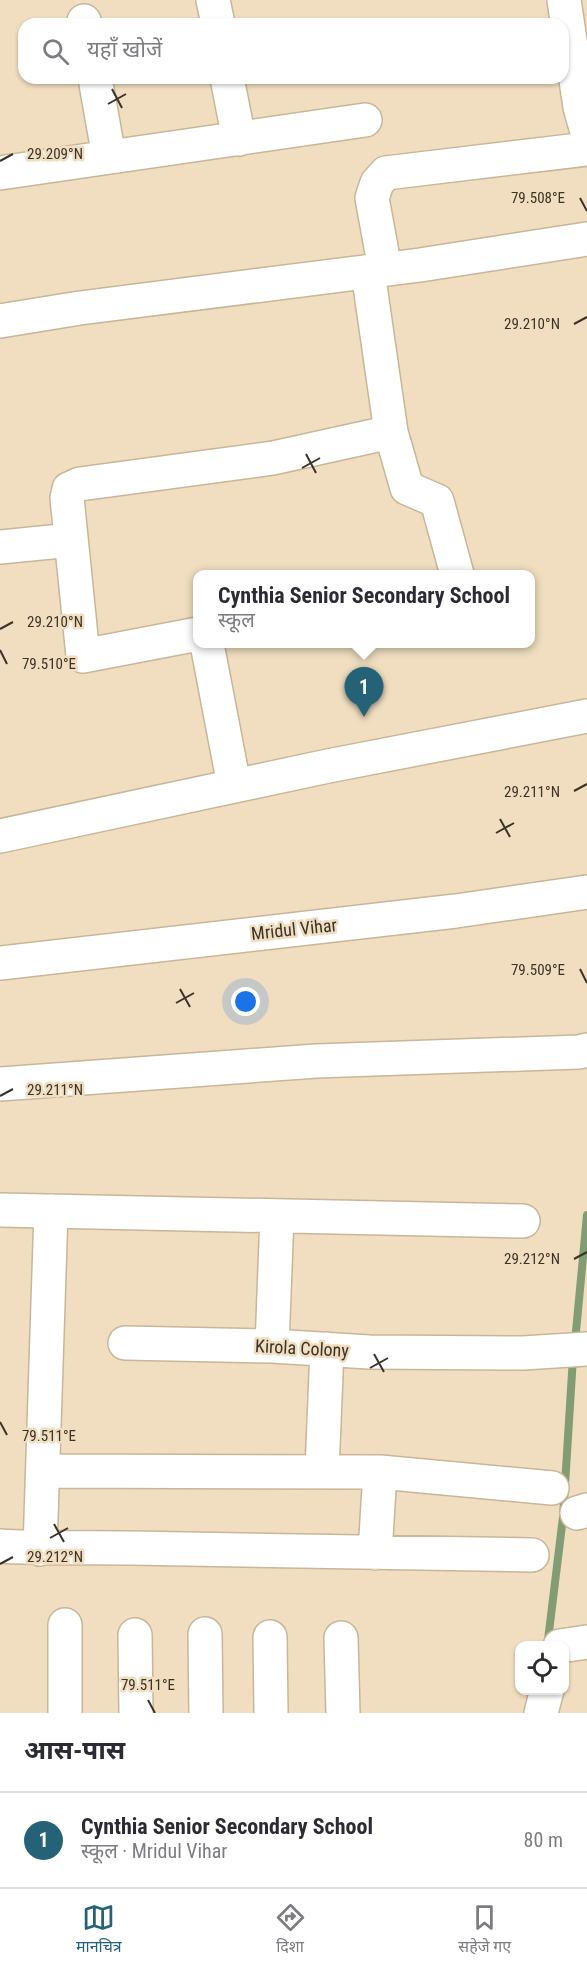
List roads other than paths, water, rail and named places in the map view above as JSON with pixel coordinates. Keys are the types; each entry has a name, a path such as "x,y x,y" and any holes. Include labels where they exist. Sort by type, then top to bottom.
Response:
{"street":[{"path":"213,0 217,18"},
{"path":"564,0 567,18"},
{"path":"569,33 580,107 587,132"},
{"path":"96,84 109,157"},
{"path":"229,84 239,139"},
{"path":"0,173 365,120"},
{"path":"456,570 437,501 407,488 391,432 372,198 377,183 386,173 587,149"},
{"path":"0,321 80,308 377,270 587,239"},
{"path":"193,635 83,656 67,498 69,489 80,483 273,458 391,432"},
{"path":"0,547 71,540"},
{"path":"208,648 234,785"},
{"path":"0,836 234,785 587,716"},
{"name":"Mridul Vihar","path":"0,963 456,911 587,892"},
{"path":"0,1084 316,1061 587,1050"},
{"path":"0,1210 523,1221"},
{"path":"40,1548 51,1211"},
{"path":"272,1346 277,1216"},
{"name":"Kirola Colony","path":"125,1343 272,1346 369,1352 523,1353 578,1350"},
{"path":"322,1471 327,1349"},
{"path":"43,1471 380,1472 552,1488"},
{"path":"375,1553 380,1472"},
{"path":"0,1546 532,1555"},
{"path":"65,1625 65,1713"},
{"path":"205,1634 206,1713"},
{"path":"135,1635 136,1713"},
{"path":"270,1636 271,1713"},
{"path":"341,1638 343,1713"},
{"path":"569,1645 587,1642"},
{"path":"541,1713 546,1695"}],"waterway":[{"path":"575,1342 587,1215"},
{"path":"548,1640 563,1517 573,1357"}],"place":[{"name":"Cynthia Senior Secondary School","path":"364,717"}]}
